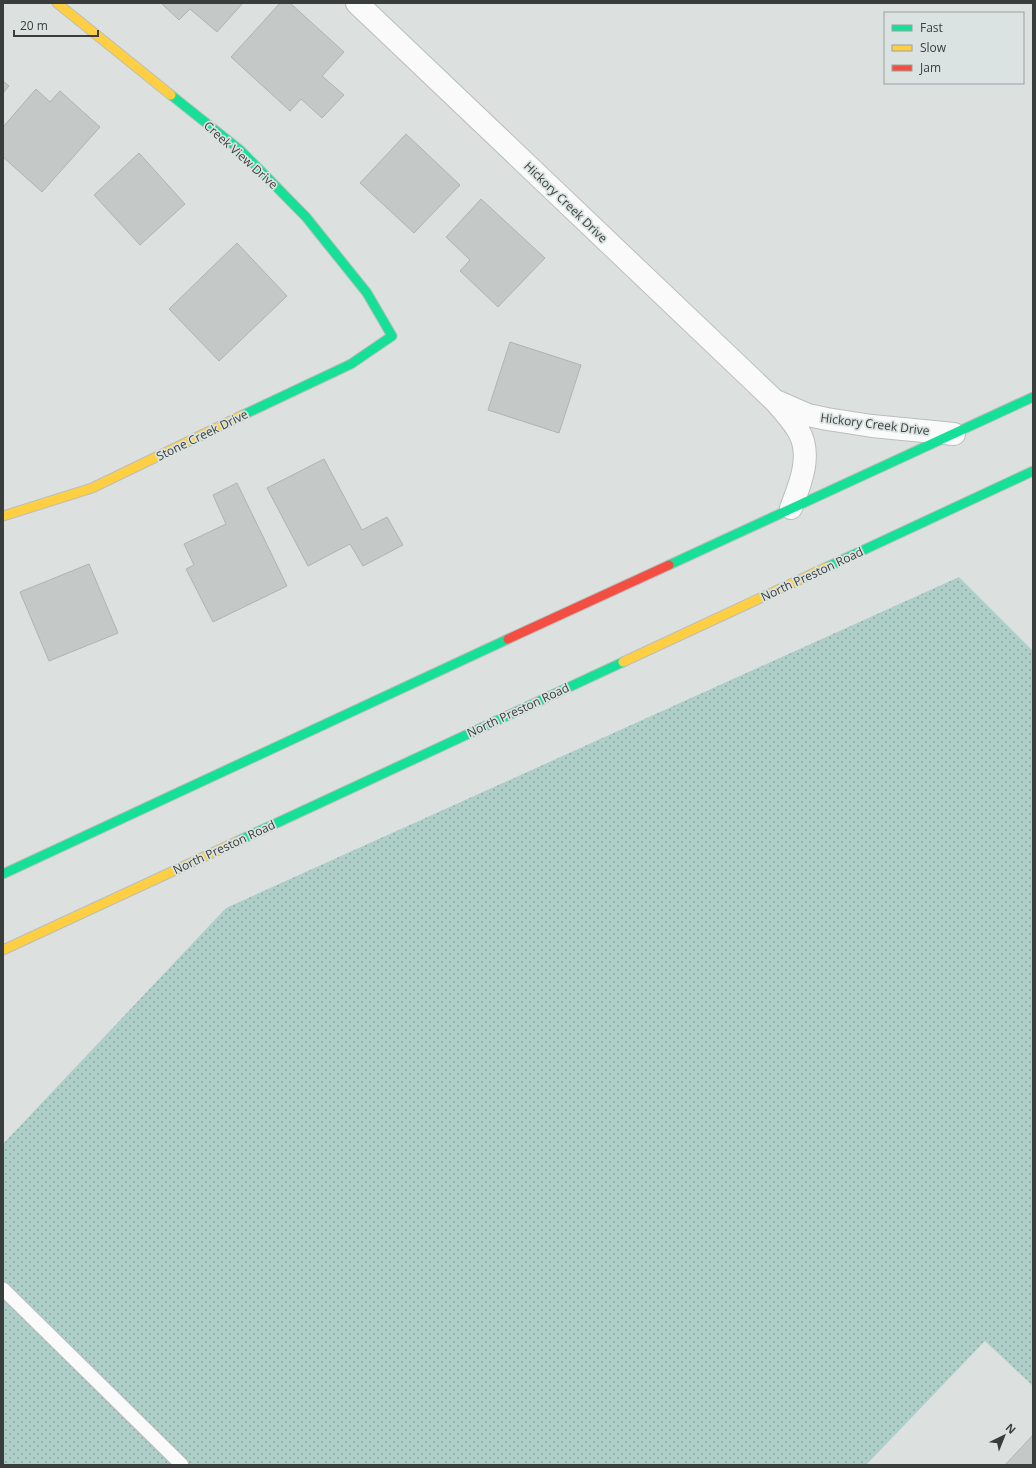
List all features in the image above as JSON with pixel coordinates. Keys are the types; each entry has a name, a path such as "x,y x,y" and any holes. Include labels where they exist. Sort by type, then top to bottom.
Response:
{"main road":[{"name":"Creek View Drive","path":"57,3 240,150 306,217 367,293 392,336"},
{"name":"Stone Creek Drive","path":"3,516 92,488 351,364 392,336"},
{"path":"3,874 1033,397"},
{"name":"North Preston Road","path":"3,950 1032,473"}],"street":[{"name":"Hickory Creek Drive","path":"357,3 775,400 799,432 805,455 801,482 791,508"},
{"name":"Hickory Creek Drive","path":"775,400 808,415 827,419 872,426 954,434"}],"lane":[{"path":"3,1289 182,1465"}],"green space":[{"path":"959,577 1033,651 1033,1386 985,1341 866,1465 3,1465 3,1144 226,908"}],"building":[{"path":"161,3 243,3 217,32 190,9 179,20"},
{"path":"280,3 290,3 344,52 322,76 344,95 322,118 301,99 290,111 231,57"},
{"path":"3,81 9,86 3,93"},
{"path":"36,89 50,102 60,91 100,127 42,192 3,157 3,127"},
{"path":"406,134 460,185 414,233 360,183"},
{"path":"139,153 185,204 140,245 94,195"},
{"path":"481,199 545,258 498,307 460,271 470,260 446,237"},
{"path":"237,243 287,296 219,361 169,309"},
{"path":"510,342 581,365 559,433 488,410"},
{"path":"324,459 362,530 387,517 403,545 363,566 350,544 308,566 267,488"},
{"path":"237,483 287,586 213,622 186,569 194,565 184,544 226,524 213,495"},
{"path":"89,564 118,633 49,661 20,592"},
{"path":"1033,1435 1033,1465 1005,1465"}],"traffic: fast":[{"path":"171,95 240,150 306,217 367,293 392,336 351,364 243,415"},
{"path":"669,565 1033,397"},
{"path":"827,567 1033,471"},
{"path":"3,874 508,639"},
{"path":"238,841 623,662"}],"traffic: slow":[{"path":"57,3 171,95"},
{"path":"3,516 92,488 243,415"},
{"path":"623,662 827,567"},
{"path":"3,950 238,841"}],"traffic: jam":[{"path":"508,639 669,565"}]}
